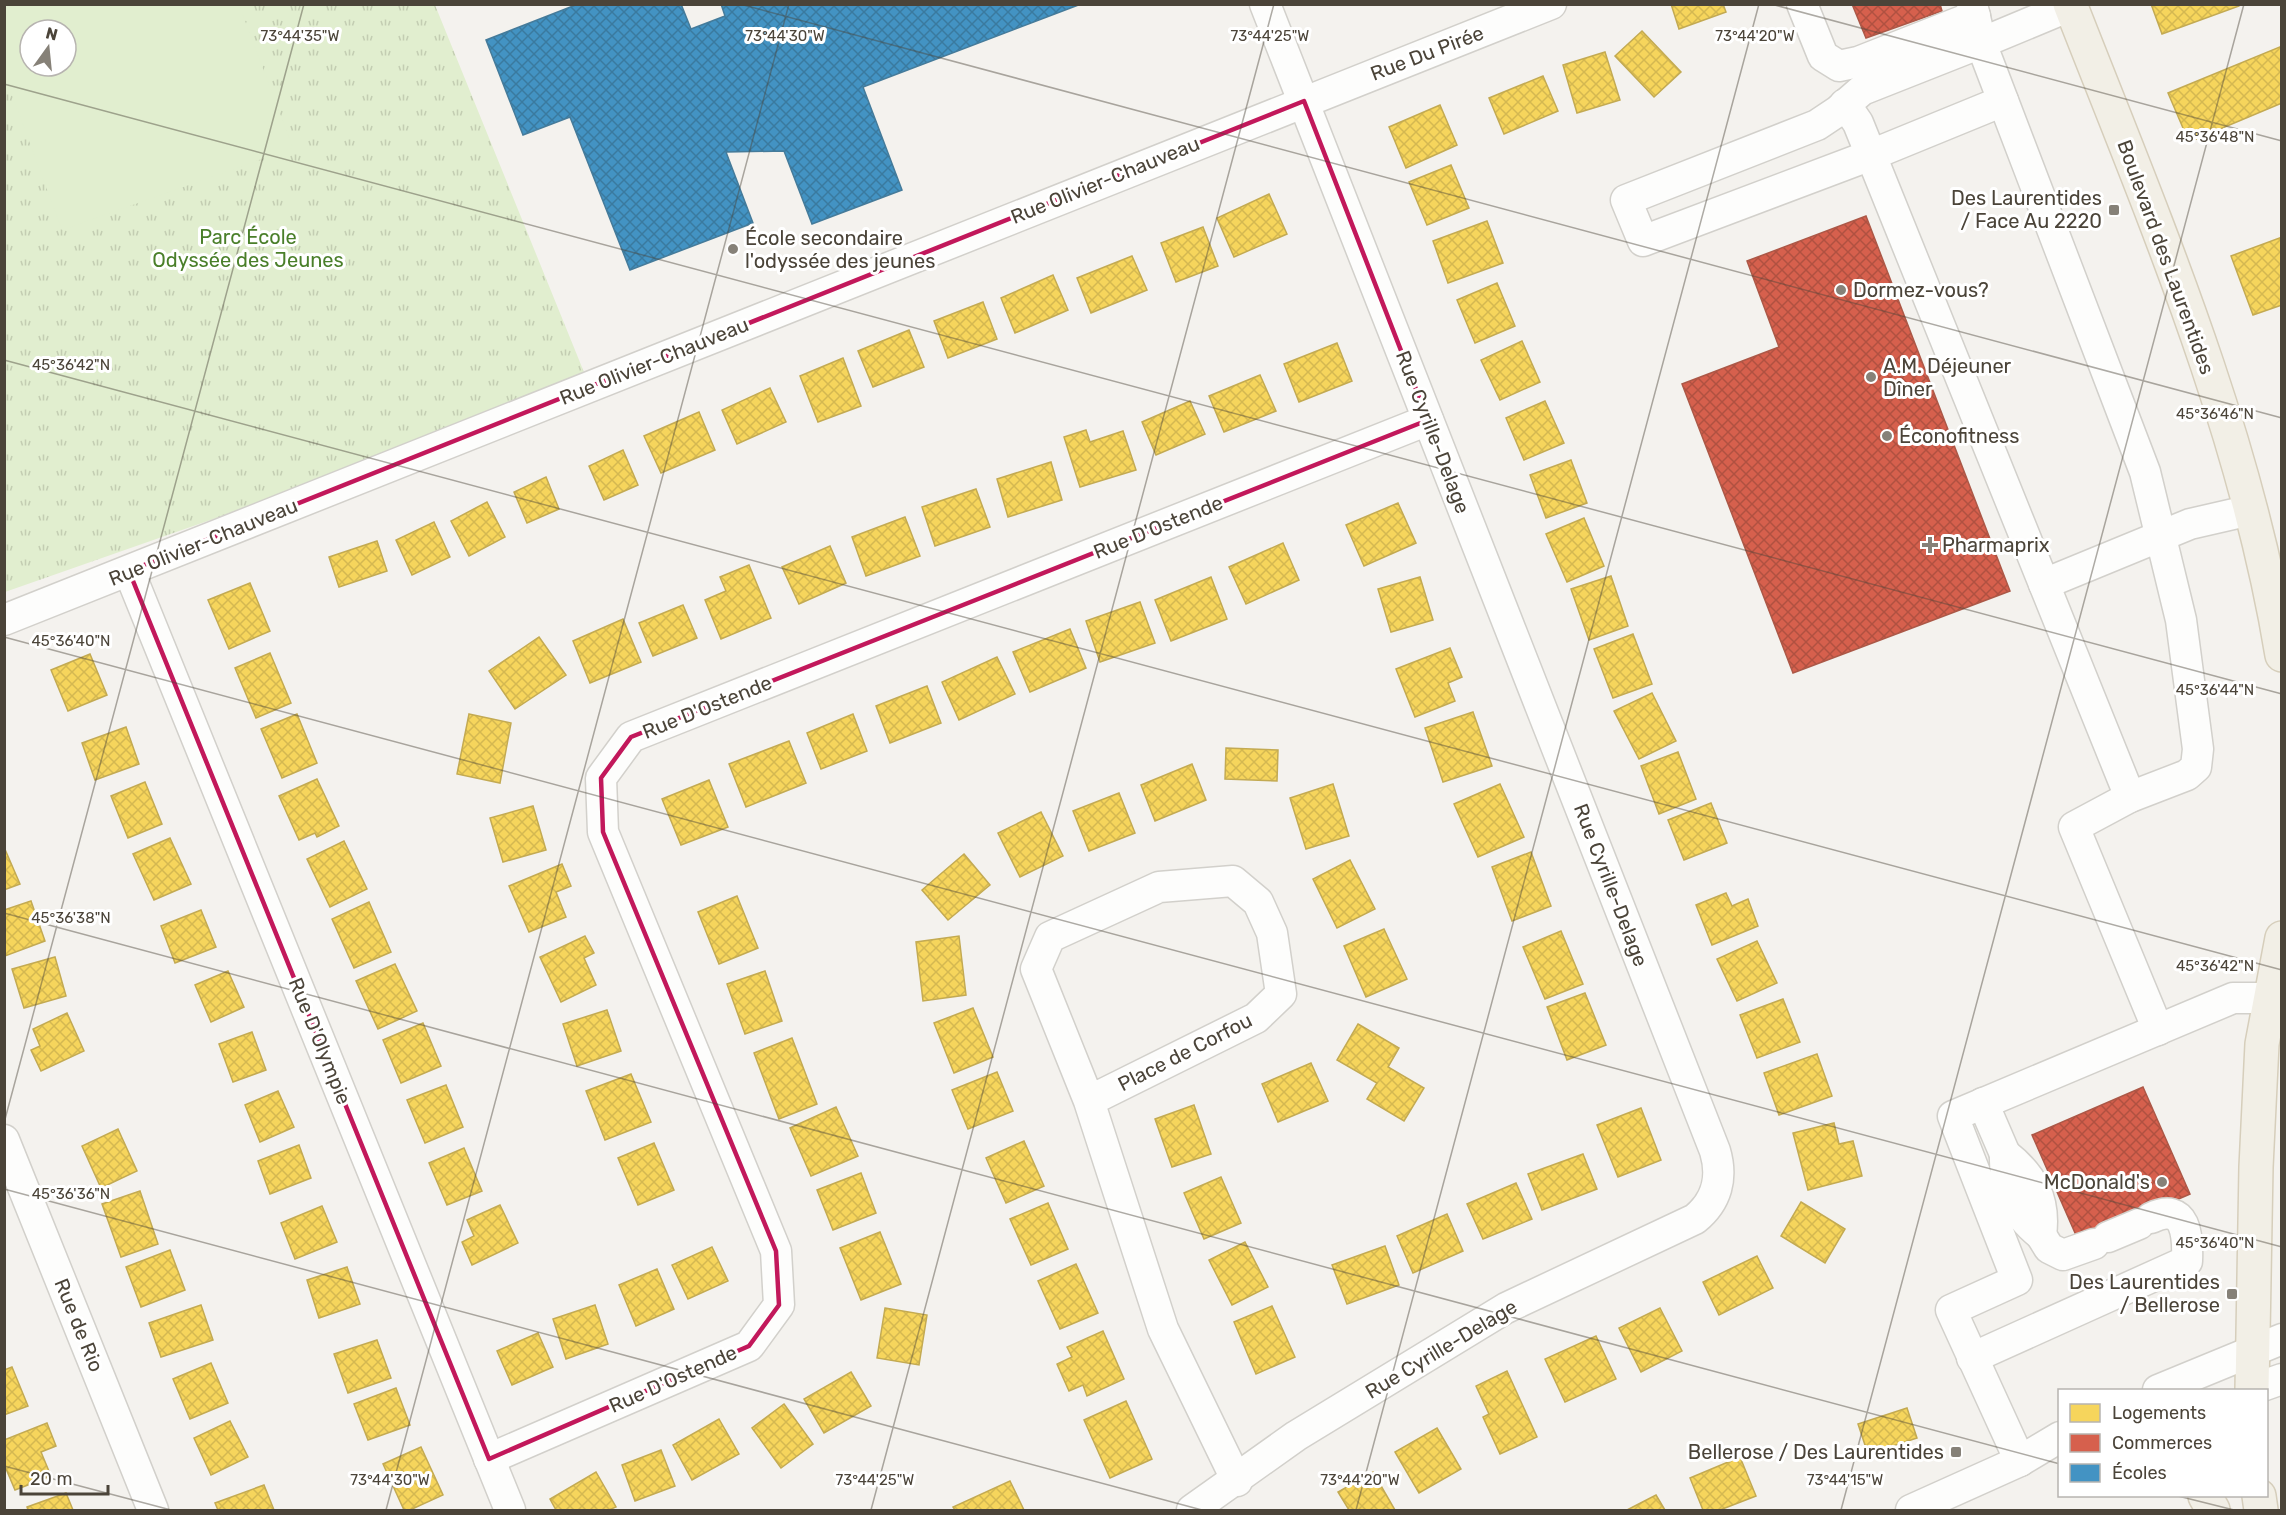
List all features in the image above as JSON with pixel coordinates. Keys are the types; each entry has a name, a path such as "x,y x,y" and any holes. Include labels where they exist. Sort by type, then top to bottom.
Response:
{"main road":[{"name":"Boulevard des Laurentides","path":"2070,5 2192,318 2251,510 2263,557 2282,655"},
{"path":"2252,1389 2251,1351 2270,1083 2262,1044 2276,998 2282,938"}],"street":[{"name":"Rue Cyrille-Delage","path":"1192,1510 1296,1436 1506,1308 1695,1219 1714,1198 1719,1180 1715,1151 1265,4"},
{"name":"Rue Du Pirée","path":"1304,101 1551,4"},
{"path":"1802,4 1823,56 1839,66 1858,62 1976,21 2070,5"},
{"path":"1976,21 2004,101 2134,440 2162,537 2181,620 2198,761 2193,771 2130,797 2074,827 2158,1030"},
{"path":"1976,21 1862,90 1817,125 1626,200 1643,241 1871,155 2004,101"},
{"name":"Rue Olivier-Chauveau","path":"4,620 1304,101"},
{"path":"1845,104 1858,123 2130,797"},
{"name":"Rue D'Ostende","path":"489,1459 749,1346 779,1305 776,1251 603,832 601,778 631,737 1428,420"},
{"path":"2044,584 2214,517 2251,510"},
{"name":"Rue D'Olympie","path":"129,571 510,1510"},
{"name":"Place de Corfou","path":"1089,1101 1256,1018 1281,994 1272,933 1258,902 1233,881 1159,887 1050,937 1036,969 1089,1101 1163,1329 1237,1480"},
{"path":"2020,1461 1951,1310 2017,1280 1953,1116 2232,998 2276,998"},
{"path":"1972,1358 2187,1261 2187,1234 2182,1221 2170,1215 2145,1221 2063,1255 2049,1248 2041,1235 2044,1213 2030,1180 2025,1170 2005,1154 1983,1103"},
{"name":"Rue de Rio","path":"4,1140 153,1510"},
{"path":"2160,1389 2282,1339"},
{"path":"2255,1389 2282,1379"},
{"path":"1911,1510 1950,1503 2058,1438"},
{"path":"2020,1461 2058,1459"}],"highlighted area":[{"path":"1304,101 1428,420 631,737 601,778 603,832 776,1251 779,1305 749,1346 489,1459 129,571"}],"green space":[{"path":"5,4 239,5 293,148 62,230 5,76"},
{"name":"Parc École Odyssée des Jeunes","path":"4,5 435,5 590,387 5,592"}],"building: Logements":[{"path":"1671,4 1723,4 1726,12 1679,29"},
{"path":"2151,4 2239,4 2239,6 2162,34"},
{"path":"1642,31 1681,72 1654,97 1615,56"},
{"path":"2282,46 2282,103 2189,142 2168,93"},
{"path":"1605,52 1620,100 1577,113 1563,65"},
{"path":"1543,76 1558,111 1504,134 1489,98"},
{"path":"1440,105 1457,145 1406,168 1389,127"},
{"path":"1451,165 1469,208 1427,225 1409,182"},
{"path":"1269,194 1287,234 1234,257 1217,218"},
{"path":"1487,221 1503,263 1448,283 1433,241"},
{"path":"1203,227 1218,266 1176,282 1161,243"},
{"path":"2282,237 2282,305 2253,315 2231,256"},
{"path":"1132,256 1147,290 1091,313 1077,278"},
{"path":"1053,275 1068,310 1015,333 1001,298"},
{"path":"1497,283 1515,326 1475,343 1457,300"},
{"path":"983,302 997,339 948,358 934,321"},
{"path":"909,330 924,367 873,387 858,351"},
{"path":"1522,341 1540,382 1500,400 1481,360"},
{"path":"1337,343 1352,381 1299,402 1284,364"},
{"path":"843,358 861,406 818,422 800,376"},
{"path":"1260,375 1276,411 1224,432 1209,396"},
{"path":"770,388 786,422 737,444 722,410"},
{"path":"1190,401 1205,434 1156,455 1142,422"},
{"path":"1545,401 1564,443 1524,460 1506,418"},
{"path":"699,412 715,450 661,473 644,436"},
{"path":"1086,430 1090,442 1123,431 1136,470 1080,487 1064,437"},
{"path":"623,450 638,485 604,500 589,466"},
{"path":"1571,460 1587,503 1546,518 1530,475"},
{"path":"1051,462 1062,500 1008,517 997,479"},
{"path":"546,477 559,509 527,523 514,492"},
{"path":"976,489 990,527 935,546 922,507"},
{"path":"487,502 505,537 469,556 451,521"},
{"path":"1398,503 1416,543 1364,566 1346,525"},
{"path":"905,517 920,556 866,576 852,537"},
{"path":"1584,518 1604,566 1567,582 1546,534"},
{"path":"434,522 450,557 412,575 396,540"},
{"path":"377,541 387,571 339,587 329,557"},
{"path":"1283,543 1299,580 1246,604 1229,567"},
{"path":"830,546 846,583 799,604 782,567"},
{"path":"749,565 771,618 721,639 705,600 726,591 720,577"},
{"path":"1611,576 1628,626 1589,640 1571,589"},
{"path":"1211,577 1227,619 1171,641 1155,600"},
{"path":"1420,577 1433,620 1391,632 1378,589"},
{"path":"250,583 270,631 229,649 208,600"},
{"path":"1140,602 1155,643 1100,662 1086,621"},
{"path":"683,605 697,638 653,656 639,623"},
{"path":"623,619 641,662 590,683 573,641"},
{"path":"1070,629 1086,668 1030,692 1013,652"},
{"path":"1633,634 1652,684 1613,698 1594,649"},
{"path":"539,637 566,675 515,709 489,671"},
{"path":"1450,648 1462,677 1448,683 1455,701 1415,717 1396,669"},
{"path":"270,653 291,703 256,718 235,668"},
{"path":"90,654 107,695 68,711 51,670"},
{"path":"997,657 1015,694 959,720 942,682"},
{"path":"927,686 941,723 890,743 876,706"},
{"path":"1652,693 1676,741 1639,759 1614,711"},
{"path":"1473,712 1492,766 1443,782 1425,728"},
{"path":"297,714 317,763 282,778 261,729"},
{"path":"469,714 511,723 500,783 457,774"},
{"path":"853,714 867,751 821,769 807,733"},
{"path":"126,727 139,764 95,780 82,743"},
{"path":"789,741 806,783 746,807 729,764"},
{"path":"1226,748 1278,750 1277,781 1225,779"},
{"path":"1678,752 1696,799 1659,814 1641,766"},
{"path":"1192,764 1206,800 1155,821 1141,785"},
{"path":"317,779 339,826 317,837 315,833 299,840 279,796"},
{"path":"709,780 728,827 681,845 662,799"},
{"path":"145,782 162,824 128,838 111,796"},
{"path":"1333,784 1349,836 1306,849 1290,798"},
{"path":"1500,784 1524,837 1478,857 1454,804"},
{"path":"1119,793 1135,833 1089,851 1073,811"},
{"path":"1711,803 1727,843 1684,860 1668,820"},
{"path":"533,806 546,850 503,862 490,818"},
{"path":"1041,812 1063,856 1020,877 998,833"},
{"path":"170,838 191,884 154,900 133,854"},
{"path":"344,841 367,889 330,907 307,859"},
{"path":"4,847 20,884 4,890"},
{"path":"1531,852 1551,906 1512,921 1492,867"},
{"path":"964,854 990,885 948,920 922,890"},
{"path":"1350,860 1375,909 1337,928 1313,879"},
{"path":"562,864 571,886 556,892 566,917 529,932 509,886"},
{"path":"1726,893 1732,906 1748,899 1758,926 1712,945 1696,905"},
{"path":"737,896 758,948 719,964 698,912"},
{"path":"31,901 45,941 5,956 4,910"},
{"path":"369,902 391,952 354,968 332,919"},
{"path":"201,910 216,947 175,963 161,926"},
{"path":"1384,929 1407,979 1366,997 1344,946"},
{"path":"1561,931 1583,984 1545,999 1523,947"},
{"path":"585,936 594,953 584,958 596,985 561,1002 540,957"},
{"path":"959,936 966,995 923,1001 916,942"},
{"path":"1757,941 1777,983 1737,1001 1717,959"},
{"path":"55,957 66,996 24,1008 12,969"},
{"path":"395,964 417,1011 378,1029 356,981"},
{"path":"228,971 244,1007 211,1022 195,985"},
{"path":"765,971 782,1021 745,1034 727,984"},
{"path":"1585,993 1606,1045 1567,1060 1547,1007"},
{"path":"1783,999 1800,1042 1757,1058 1740,1015"},
{"path":"973,1008 993,1057 954,1073 934,1023"},
{"path":"607,1010 621,1051 577,1066 563,1024"},
{"path":"67,1013 84,1051 41,1071 31,1050 40,1046 33,1029"},
{"path":"423,1023 441,1066 401,1083 383,1040"},
{"path":"1358,1024 1399,1048 1388,1067 1424,1088 1404,1121 1367,1099 1377,1083 1337,1060"},
{"path":"252,1032 266,1070 233,1082 219,1044"},
{"path":"792,1038 817,1104 779,1119 754,1053"},
{"path":"1817,1054 1832,1096 1779,1115 1764,1073"},
{"path":"1311,1063 1328,1101 1278,1122 1262,1084"},
{"path":"997,1072 1013,1111 968,1129 952,1090"},
{"path":"631,1074 651,1122 605,1140 586,1091"},
{"path":"446,1085 463,1127 425,1143 407,1100"},
{"path":"278,1091 294,1127 260,1142 245,1105"},
{"path":"1194,1105 1211,1154 1172,1167 1155,1119"},
{"path":"836,1107 858,1156 811,1176 790,1128"},
{"path":"1641,1108 1661,1160 1618,1177 1597,1125"},
{"path":"1834,1123 1839,1144 1853,1141 1862,1176 1808,1190 1793,1133"},
{"path":"118,1129 137,1171 101,1188 82,1146"},
{"path":"1024,1141 1044,1186 1006,1203 986,1158"},
{"path":"654,1143 674,1190 638,1205 618,1158"},
{"path":"299,1145 311,1178 270,1194 258,1161"},
{"path":"464,1148 482,1191 447,1205 429,1163"},
{"path":"1583,1154 1597,1189 1542,1210 1528,1174"},
{"path":"861,1173 876,1213 833,1230 817,1190"},
{"path":"1221,1177 1241,1223 1204,1239 1184,1193"},
{"path":"1516,1183 1532,1219 1483,1239 1467,1204"},
{"path":"140,1191 158,1244 121,1257 102,1204"},
{"path":"1801,1202 1845,1229 1825,1263 1781,1236"},
{"path":"1048,1203 1068,1249 1031,1265 1010,1219"},
{"path":"500,1205 518,1243 472,1265 462,1242 474,1236 467,1220"},
{"path":"322,1206 337,1242 295,1259 281,1223"},
{"path":"1447,1214 1463,1251 1413,1273 1397,1236"},
{"path":"880,1232 901,1284 861,1300 840,1248"},
{"path":"1245,1242 1268,1287 1232,1305 1209,1260"},
{"path":"1385,1246 1399,1285 1347,1304 1332,1265"},
{"path":"712,1247 728,1281 688,1299 672,1265"},
{"path":"170,1250 185,1290 141,1307 126,1267"},
{"path":"1757,1256 1773,1288 1719,1315 1703,1282"},
{"path":"1076,1264 1098,1313 1060,1329 1038,1281"},
{"path":"347,1267 360,1304 319,1318 307,1280"},
{"path":"657,1269 674,1309 636,1326 619,1285"},
{"path":"201,1305 213,1340 161,1357 149,1323"},
{"path":"595,1305 608,1344 566,1359 553,1319"},
{"path":"1272,1306 1295,1357 1256,1374 1234,1322"},
{"path":"885,1308 927,1315 919,1365 877,1358"},
{"path":"1660,1308 1682,1351 1641,1372 1619,1328"},
{"path":"1103,1331 1124,1379 1087,1396 1083,1385 1069,1391 1057,1364 1072,1357 1067,1347"},
{"path":"538,1333 553,1367 512,1385 497,1351"},
{"path":"1596,1336 1616,1379 1565,1402 1545,1359"},
{"path":"377,1340 391,1378 348,1393 334,1354"},
{"path":"211,1363 228,1403 190,1419 173,1379"},
{"path":"12,1367 28,1406 4,1415 4,1370"},
{"path":"1507,1371 1537,1437 1500,1454 1483,1417 1489,1414 1476,1386"},
{"path":"851,1372 871,1406 824,1433 804,1399"},
{"path":"396,1388 410,1425 368,1440 354,1404"},
{"path":"1126,1401 1152,1459 1110,1478 1084,1420"},
{"path":"784,1404 813,1444 781,1468 752,1428"},
{"path":"1907,1408 1917,1438 1868,1454 1858,1424"},
{"path":"719,1419 739,1454 692,1480 673,1445"},
{"path":"230,1421 248,1457 211,1475 194,1438"},
{"path":"47,1423 56,1446 41,1452 51,1476 15,1490 4,1464 4,1440"},
{"path":"1437,1428 1461,1469 1419,1493 1395,1452"},
{"path":"421,1447 443,1495 410,1510 404,1510 383,1464"},
{"path":"661,1450 675,1486 635,1501 622,1465"},
{"path":"1740,1457 1756,1496 1720,1510 1703,1510 1690,1478"},
{"path":"596,1472 616,1507 609,1510 556,1510 550,1499"},
{"path":"1373,1472 1395,1510 1349,1510 1338,1492"},
{"path":"1010,1481 1024,1510 955,1510 953,1507"},
{"path":"264,1485 274,1510 218,1510 215,1503"},
{"path":"66,1493 73,1510 28,1510 27,1507"},
{"path":"1656,1495 1665,1510 1627,1510"}],"building: Commerces":[{"path":"1852,4 1940,4 1942,11 1866,38"},
{"path":"1866,216 2010,591 1793,673 1682,384 1779,347 1747,261"},
{"path":"2143,1087 2190,1194 2079,1242 2032,1135"}],"building: Écoles":[{"path":"578,4 681,4 691,29 725,16 721,4 1081,4 863,87 902,190 812,224 784,151 726,152 753,223 630,270 570,117 523,135 486,40"}],"place":[{"name":"Des Laurentides / Face Au 2220","path":"2114,210"},
{"name":"École secondaire l'odyssée des jeunes","path":"733,249"},
{"name":"Dormez-vous?","path":"1841,290"},
{"name":"A.M. Déjeuner Dîner","path":"1871,377"},
{"name":"Éconofitness","path":"1887,436"},
{"name":"Pharmaprix","path":"1930,545"},
{"name":"McDonald's","path":"2162,1182"},
{"name":"Des Laurentides / Bellerose","path":"2232,1294"},
{"name":"Bellerose / Des Laurentides","path":"1956,1452"}]}
